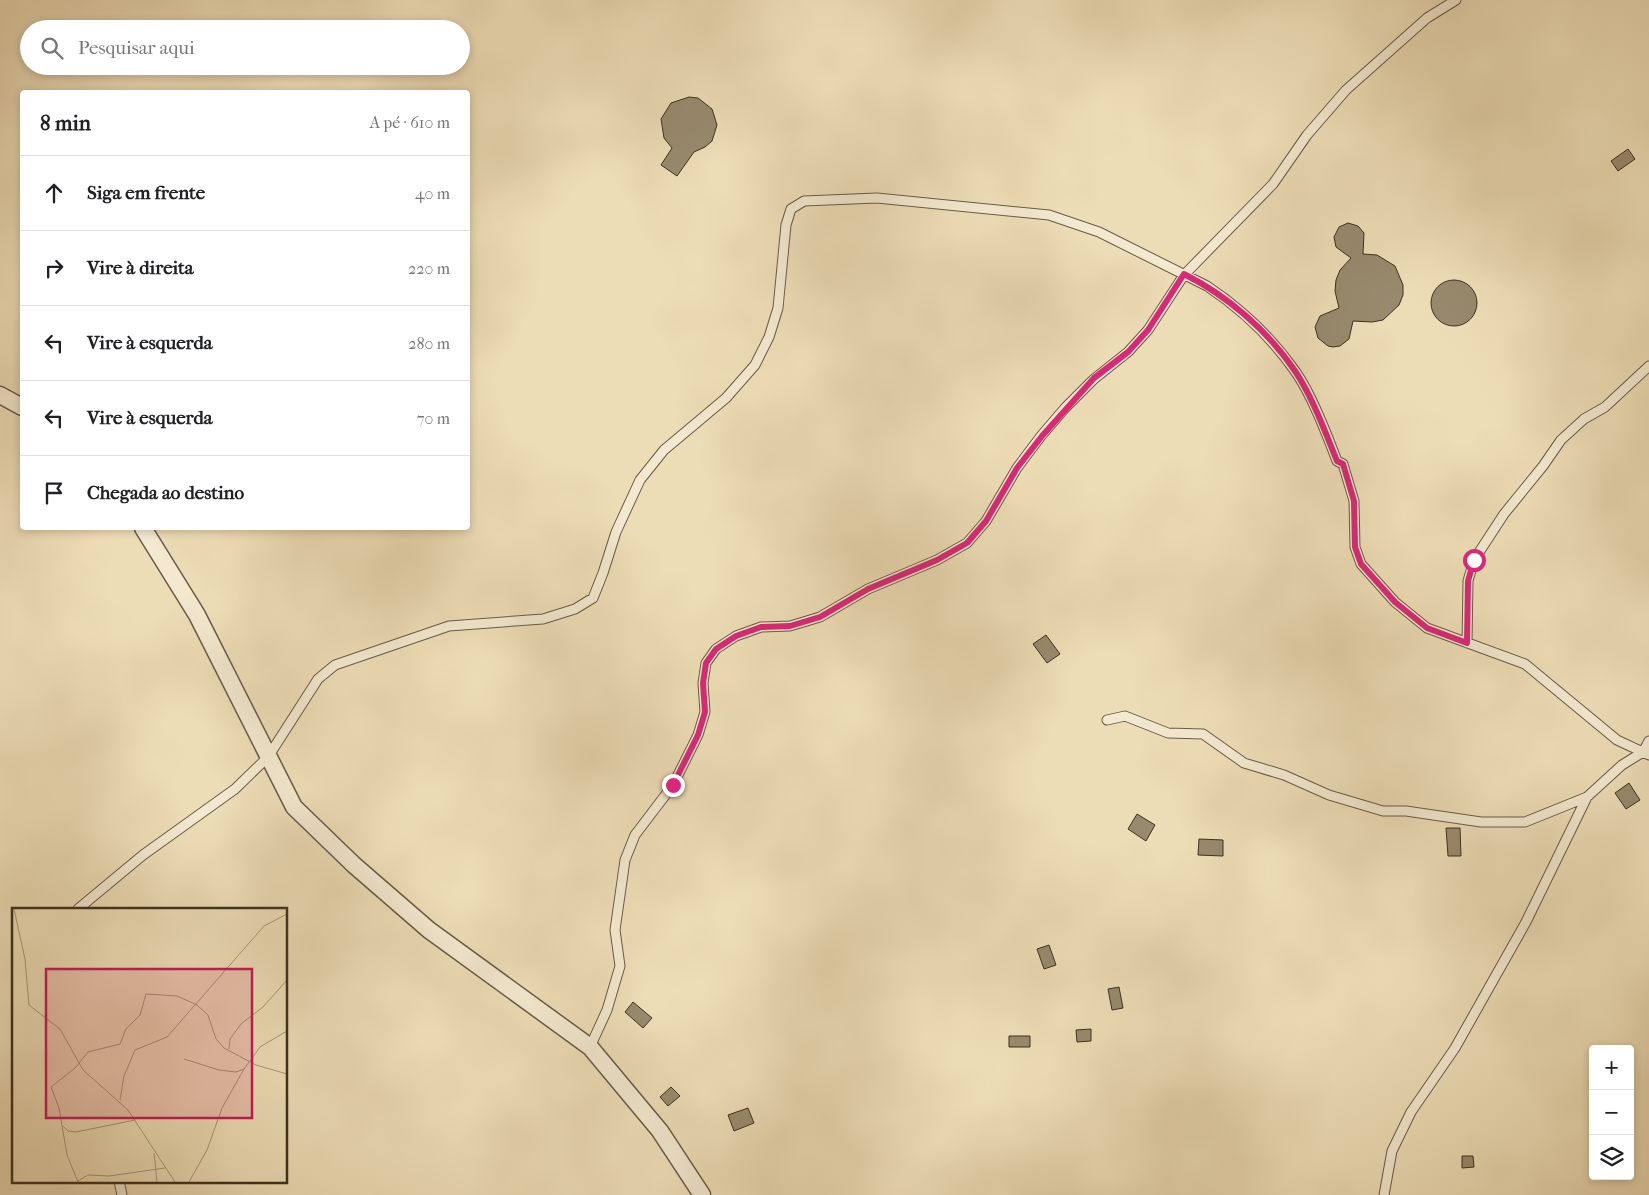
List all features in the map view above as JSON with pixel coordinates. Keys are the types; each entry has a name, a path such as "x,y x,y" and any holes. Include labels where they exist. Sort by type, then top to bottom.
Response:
{"street":[{"path":"0,395 20,406"},
{"path":"145,530 197,615 294,807 354,865 429,930 590,1047 660,1131 702,1195"}],"lane":[{"path":"590,1047 607,1010 620,966 615,930 625,860 635,835 673,785 698,735 705,712 703,683 706,663 716,649 736,636 761,627 790,626 820,617 868,589 937,560 967,543 986,521 1017,468 1042,436 1094,378 1128,352 1142,338 1166,306 1184,274 1273,184 1307,135 1346,90 1427,18 1456,0"},
{"path":"79,908 143,855 235,789 268,757 318,679 335,665 449,626 543,619 575,610 593,598 616,532 640,480 664,450 726,398 755,365 769,337 778,308 786,225 791,209 804,201 877,198 1049,215 1099,232 1184,274 1223,296 1263,332 1296,372 1337,461 1343,464 1354,501 1355,547 1361,564 1395,602 1427,628 1525,664 1617,740 1646,753"},
{"path":"1467,643 1468,581 1474,560 1504,514 1543,466 1561,440 1584,420 1605,407 1649,366"},
{"path":"1107,720 1125,716 1168,733 1203,734 1244,763 1284,775 1329,795 1383,811 1406,811 1481,822 1525,822 1587,797 1622,765 1646,753 1649,741"},
{"path":"1384,1195 1392,1151 1411,1112 1455,1048 1526,922 1587,797"},
{"path":"119,1182 122,1195"}],"building":[{"path":"689,97 698,98 712,109 717,125 712,141 694,152 677,176 661,165 672,148 664,138 661,119 671,103"},
{"path":"1628,149 1635,159 1618,171 1611,161"},
{"path":"1348,223 1358,226 1364,233 1363,254 1377,255 1395,266 1403,285 1403,295 1399,305 1383,320 1372,322 1353,321 1349,339 1340,346 1333,347 1328,346 1318,338 1315,327 1320,316 1339,308 1335,291 1336,280 1340,270 1351,258 1336,247 1334,237 1339,227"},
{"path":"1449,280 1459,280 1473,290 1477,303 1473,316 1467,322 1459,326 1449,326 1435,316 1431,308 1431,298 1441,284"},
{"path":"1046,635 1060,654 1047,663 1033,644"},
{"path":"1629,783 1640,800 1626,809 1615,793"},
{"path":"1137,814 1155,825 1146,841 1128,829"},
{"path":"1446,828 1460,828 1461,856 1448,856"},
{"path":"1199,839 1223,840 1223,856 1198,855"},
{"path":"1049,945 1056,965 1044,969 1037,949"},
{"path":"1119,987 1123,1008 1112,1010 1108,989"},
{"path":"633,1002 652,1018 643,1028 625,1012"},
{"path":"1091,1029 1091,1041 1077,1042 1076,1030"},
{"path":"1009,1036 1030,1036 1030,1047 1009,1047"},
{"path":"671,1087 680,1096 668,1106 660,1097"},
{"path":"748,1108 754,1123 734,1131 728,1115"},
{"path":"1462,1156 1473,1156 1474,1167 1462,1168"}],"route":[{"path":"673,785 698,735 705,712 703,683 706,663 716,649 736,636 761,627 790,626 820,617 868,589 937,560 967,543 986,521 1017,468 1042,436 1065,408 1094,378 1128,352 1148,330 1166,306 1184,274 1223,296 1263,332 1296,372 1326,433 1337,461 1343,464 1354,501 1355,547 1361,564 1395,602 1427,628 1467,643 1466,610 1468,581 1474,560"}]}
